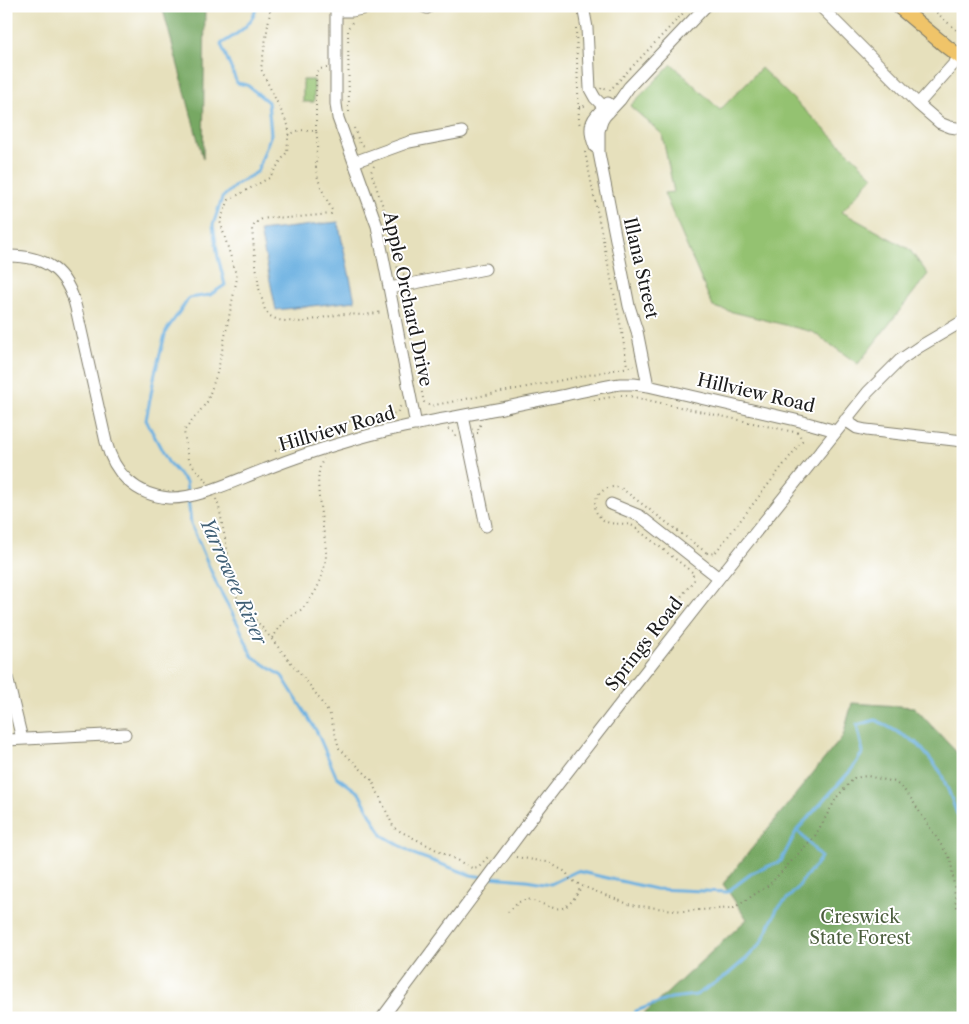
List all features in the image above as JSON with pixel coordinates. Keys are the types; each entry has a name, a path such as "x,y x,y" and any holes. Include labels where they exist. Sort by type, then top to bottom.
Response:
{"main road":[{"path":"898,6 961,58"}],"street":[{"path":"336,9 363,9 376,6"},
{"path":"583,6 587,28 590,91 606,109"},
{"name":"Illana Street","path":"648,386 637,331 629,306 600,158 591,138 590,130 594,117 620,100 629,87 706,6"},
{"path":"820,6 918,104 940,123 963,129"},
{"name":"Apple Orchard Drive","path":"336,9 337,111 377,226 394,310 417,400 416,425"},
{"path":"918,104 961,58"},
{"path":"354,162 409,142 462,132"},
{"name":"Hillview Road","path":"6,256 29,257 45,263 58,272 69,287 76,308 108,450 114,465 120,473 134,485 152,495 170,498 186,497 373,434 609,386 628,384 648,386 836,431"},
{"path":"390,288 486,268"},
{"name":"Springs Road","path":"382,1018 506,852 718,578 844,420 893,366 919,347 963,320"},
{"path":"463,416 486,526"},
{"path":"844,420 857,428 866,430 963,441"},
{"path":"611,504 640,516 718,578"},
{"path":"6,673 22,739"},
{"path":"6,740 125,734"}],"path":[{"path":"271,6 261,69 289,127 287,152 269,178 229,200 220,221 237,278 218,370 207,402 184,431 188,460 210,490 219,507 236,596 312,688 330,714 340,748 372,780 394,828 472,868 478,868 490,855"},
{"path":"579,108 583,107 602,87 610,90 690,6"},
{"path":"930,6 963,36"},
{"path":"349,115 348,28 352,21 365,18 363,9"},
{"path":"330,68 319,69 316,72 316,131 318,141 316,168 321,186 332,210 331,214 287,218 275,217 262,219 255,223 252,229 254,249 259,288 264,307 268,314 278,320 302,322 335,315 370,314 394,310"},
{"path":"352,122 360,144 366,147 373,144 377,154 380,163 374,166 371,172 388,218 398,270 404,275 409,274 413,294 408,295 404,301 417,400"},
{"path":"288,135 300,130 316,131"},
{"path":"275,451 341,423 397,413 401,403 417,400 430,406 644,364"},
{"path":"584,402 621,395 629,396 799,433 802,441 715,553 706,553 703,558"},
{"path":"443,430 449,429 455,433 456,438 479,433 478,428 482,423"},
{"path":"272,639 285,621 304,607 322,578 326,555 319,480 321,464 326,458"},
{"path":"666,616 694,580 692,572 696,567"},
{"path":"506,852 511,856 547,862 566,872 570,879 582,886 631,905 683,912 734,908 769,885 815,836 837,797 854,778 867,776 895,782 908,794 950,860 956,905 963,918"},
{"path":"508,912 527,899 550,907 562,908 575,898 582,886"}],"green space":[{"path":"162,6 205,6 203,159"},
{"path":"672,64 720,110 761,68 873,176 842,212 909,249 928,274 858,364 813,332 713,307 664,193 674,192 662,134 630,106"},
{"path":"303,80 314,80 314,102 303,102"},
{"name":"Creswick State Forest","path":"852,703 914,707 963,759 963,1018 640,1018 747,919 723,884 843,736"}],"water":[{"path":"338,222 355,301 276,310 260,231"}],"waterway":[{"name":"Yarrowee River","path":"256,6 255,12 248,23 238,33 221,44 237,83 247,85 268,102 271,134 257,172 237,184 222,198 213,225 225,285 210,295 189,298 166,331 155,373 146,420 168,462 186,482 191,524 217,585 239,626 252,656 282,676 317,732 336,776 359,793 382,835 416,855 471,875 483,877"},
{"name":"Yarrowee River","path":"490,877 551,884 577,871 655,889 727,892 752,873 781,861 797,830 852,769 863,752 857,725 876,720 917,743 940,771 963,830"},
{"path":"632,1018 636,1011 671,998 696,995 726,976 762,942 777,909 796,890 821,857 797,830"}]}
